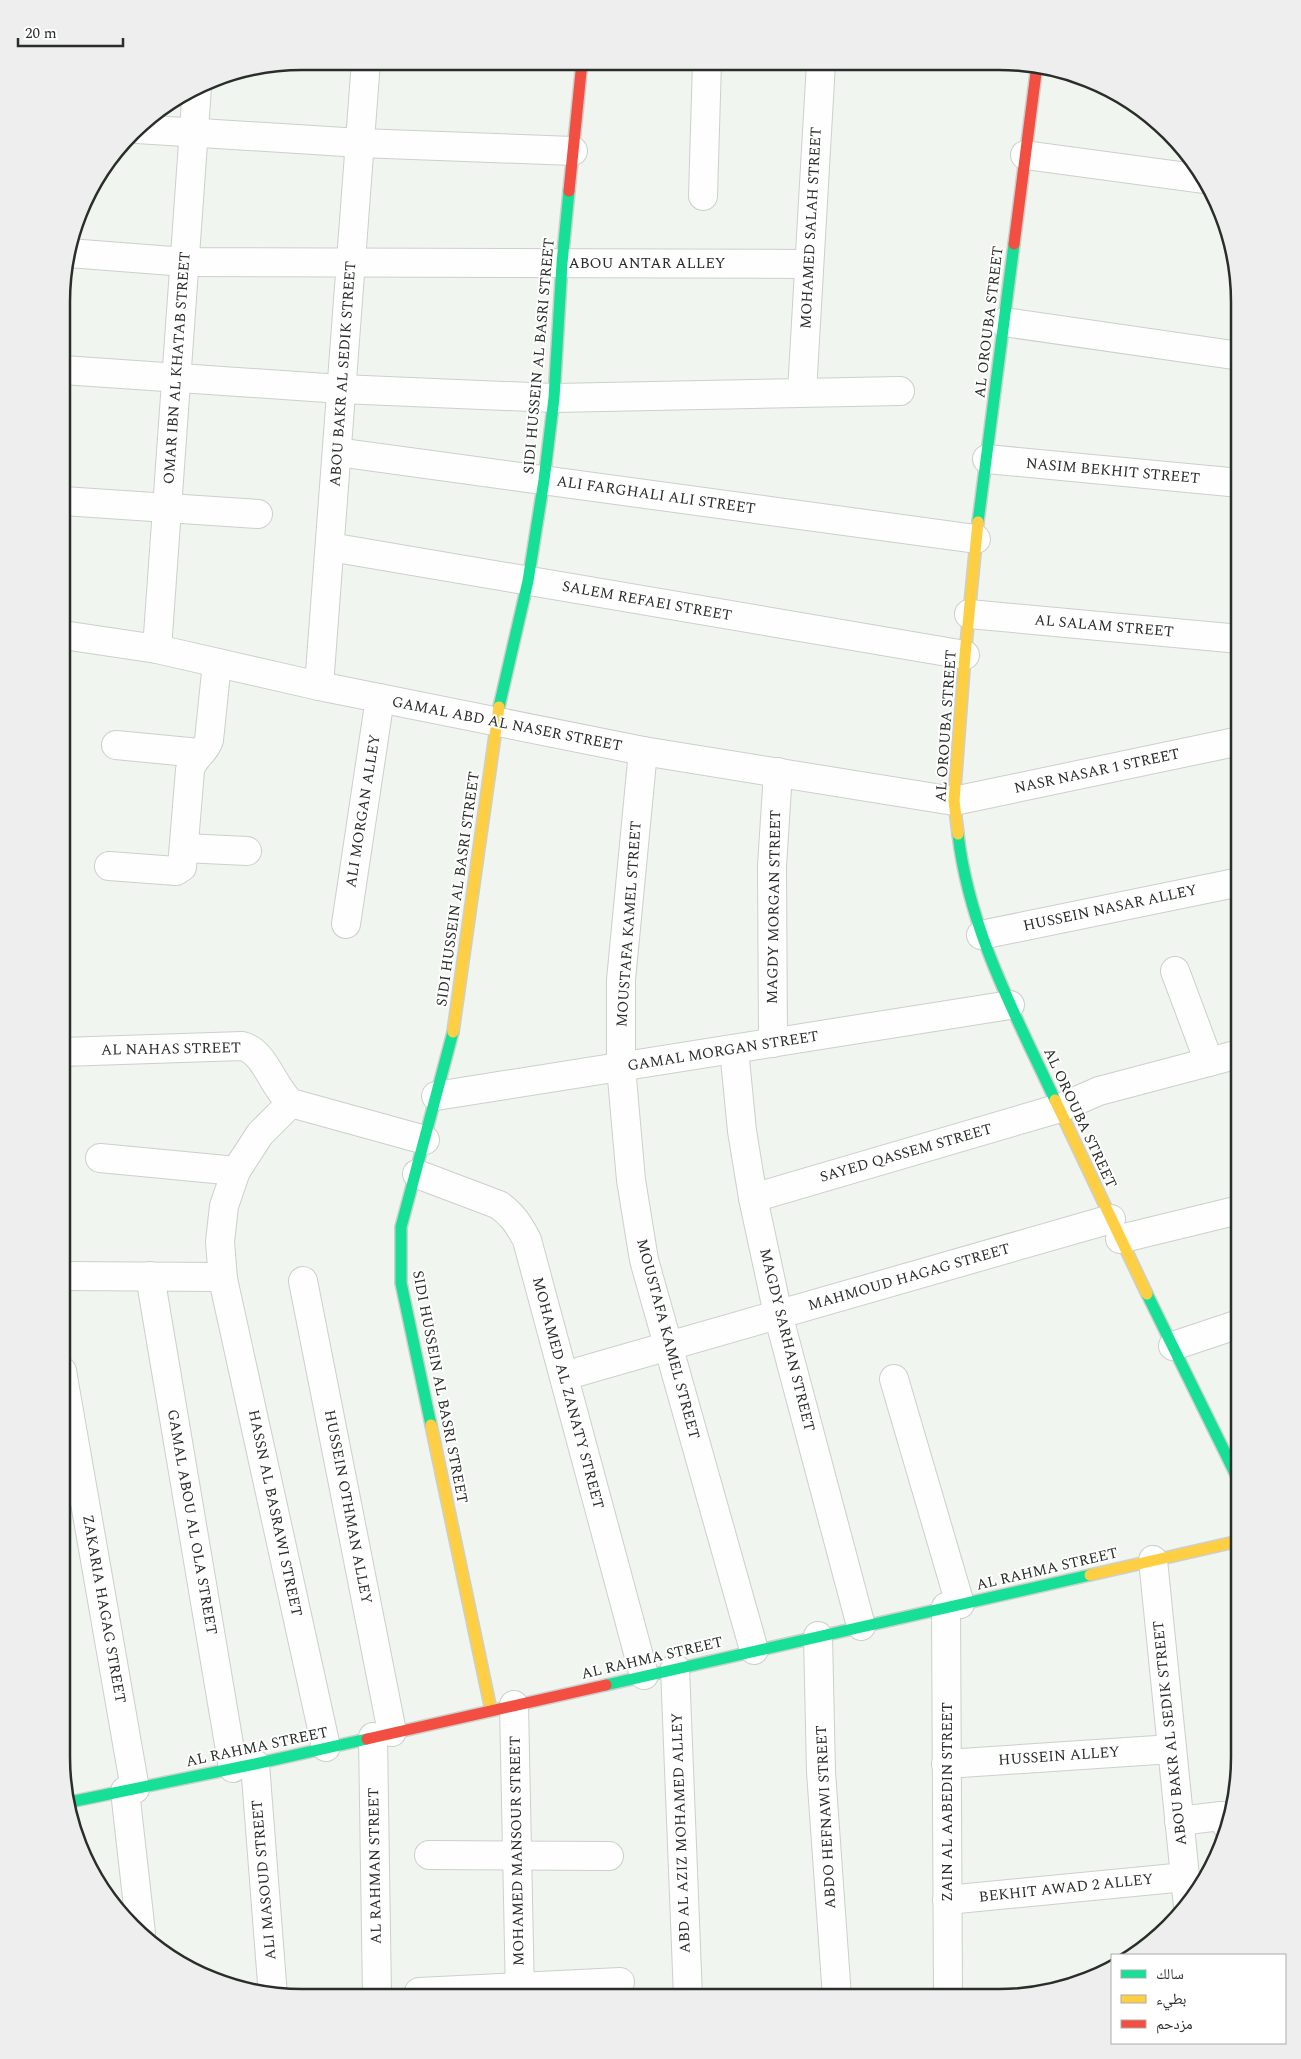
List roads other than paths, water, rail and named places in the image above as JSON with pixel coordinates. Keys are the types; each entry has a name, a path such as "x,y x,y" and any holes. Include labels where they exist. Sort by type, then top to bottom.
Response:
{"street":[{"name":"ABOU BAKR AL SEDIK STREET","path":"319,686 365,70"},
{"name":"SIDI HUSSEIN AL BASRI STREET","path":"503,1707 401,1283 401,1227 417,1174 456,1021 496,720 528,580 544,480 554,398 562,263 581,70"},
{"path":"704,196 707,70"},
{"name":"MOHAMED SALAH STREET","path":"802,392 820,70"},
{"name":"AL OROUBA STREET","path":"1036,73 976,539 964,655 954,801 960,854 972,906 988,956 1116,1229 1231,1465"},
{"name":"OMAR IBN AL KHATAB STREET","path":"156,649 197,95"},
{"path":"147,130 360,143 573,151"},
{"path":"1025,155 1195,178"},
{"name":"ABOU ANTAR ALLEY","path":"75,253 185,262 809,264"},
{"path":"1004,322 1231,355"},
{"path":"70,370 341,389 554,398 900,391"},
{"name":"ALI FARGHALI ALI STREET","path":"336,452 976,539"},
{"name":"NASIM BEKHIT STREET","path":"986,459 1231,482"},
{"path":"70,501 258,514"},
{"name":"SALEM REFAEI STREET","path":"330,547 964,655"},
{"name":"AL SALAM STREET","path":"969,614 1231,638"},
{"name":"GAMAL ABD AL NASER STREET","path":"70,636 156,649 319,686 643,751 954,801"},
{"path":"109,866 176,871 181,869 183,865 191,764 199,753 204,750 210,740 217,663"},
{"name":"ALI MORGAN ALLEY","path":"346,924 380,698"},
{"name":"NASR NASAR 1 STREET","path":"954,801 1231,743"},
{"path":"116,746 199,753"},
{"name":"MOUSTAFA KAMEL STREET","path":"643,751 621,980 621,1067 631,1180 644,1260 754,1650"},
{"name":"MAGDY MORGAN STREET","path":"773,1043 772,866 778,772"},
{"path":"184,848 248,851"},
{"name":"HUSSEIN NASAR ALLEY","path":"981,936 1231,884"},
{"path":"1175,971 1209,1062"},
{"name":"GAMAL MORGAN STREET","path":"436,1096 1010,1005"},
{"name":"AL NAHAS STREET","path":"70,1052 242,1046 256,1052 283,1097 291,1104"},
{"name":"MAGDY SARHAN STREET","path":"734,1049 742,1131 753,1198 778,1314 861,1626"},
{"name":"SAYED QASSEM STREET","path":"753,1198 1060,1108 1099,1091 1231,1056"},
{"path":"291,1104 425,1140"},
{"name":"HASSN AL BASRAWI STREET","path":"291,1104 260,1134 236,1171 224,1206 220,1242 223,1279 326,1747"},
{"path":"100,1158 236,1171"},
{"name":"MOHAMED AL ZANATY STREET","path":"417,1174 499,1205 511,1214 519,1224 527,1240 644,1675"},
{"name":"MAHMOUD HAGAG STREET","path":"564,1376 778,1314 1116,1229 1231,1211"},
{"path":"70,1276 217,1276 223,1279"},
{"name":"GAMAL ABOU AL OLA STREET","path":"150,1276 244,1766"},
{"name":"HUSSEIN OTHMAN ALLEY","path":"303,1281 383,1734"},
{"path":"1173,1346 1231,1327"},
{"name":"ZAIN AL AABEDIN STREET","path":"894,1379 953,1605 946,1764 948,1989"},
{"name":"ZAKARIA HAGAG STREET","path":"70,1420 130,1790 140,1923"},
{"name":"AL RAHMA STREET","path":"74,1801 244,1766 1231,1544"},
{"name":"ABOU BAKR AL SEDIK STREET","path":"1153,1560 1186,1894"},
{"name":"ABDO HEFNAWI STREET","path":"818,1636 821,1772 836,1989"},
{"name":"ABD AL AZIZ MOHAMED ALLEY","path":"675,1668 688,1989"},
{"name":"MOHAMED MANSOUR STREET","path":"503,1707 516,1856 520,1989"},
{"name":"AL RAHMAN STREET","path":"376,1989 383,1734"},
{"name":"HUSSEIN ALLEY","path":"946,1764 1172,1749"},
{"name":"ALI MASOUD STREET","path":"244,1766 272,1987"},
{"path":"1179,1821 1223,1816"},
{"path":"429,1855 610,1856"},
{"name":"BEKHIT AWAD 2 ALLEY","path":"947,1900 1184,1877"},
{"path":"550,1989 620,1982"}]}
